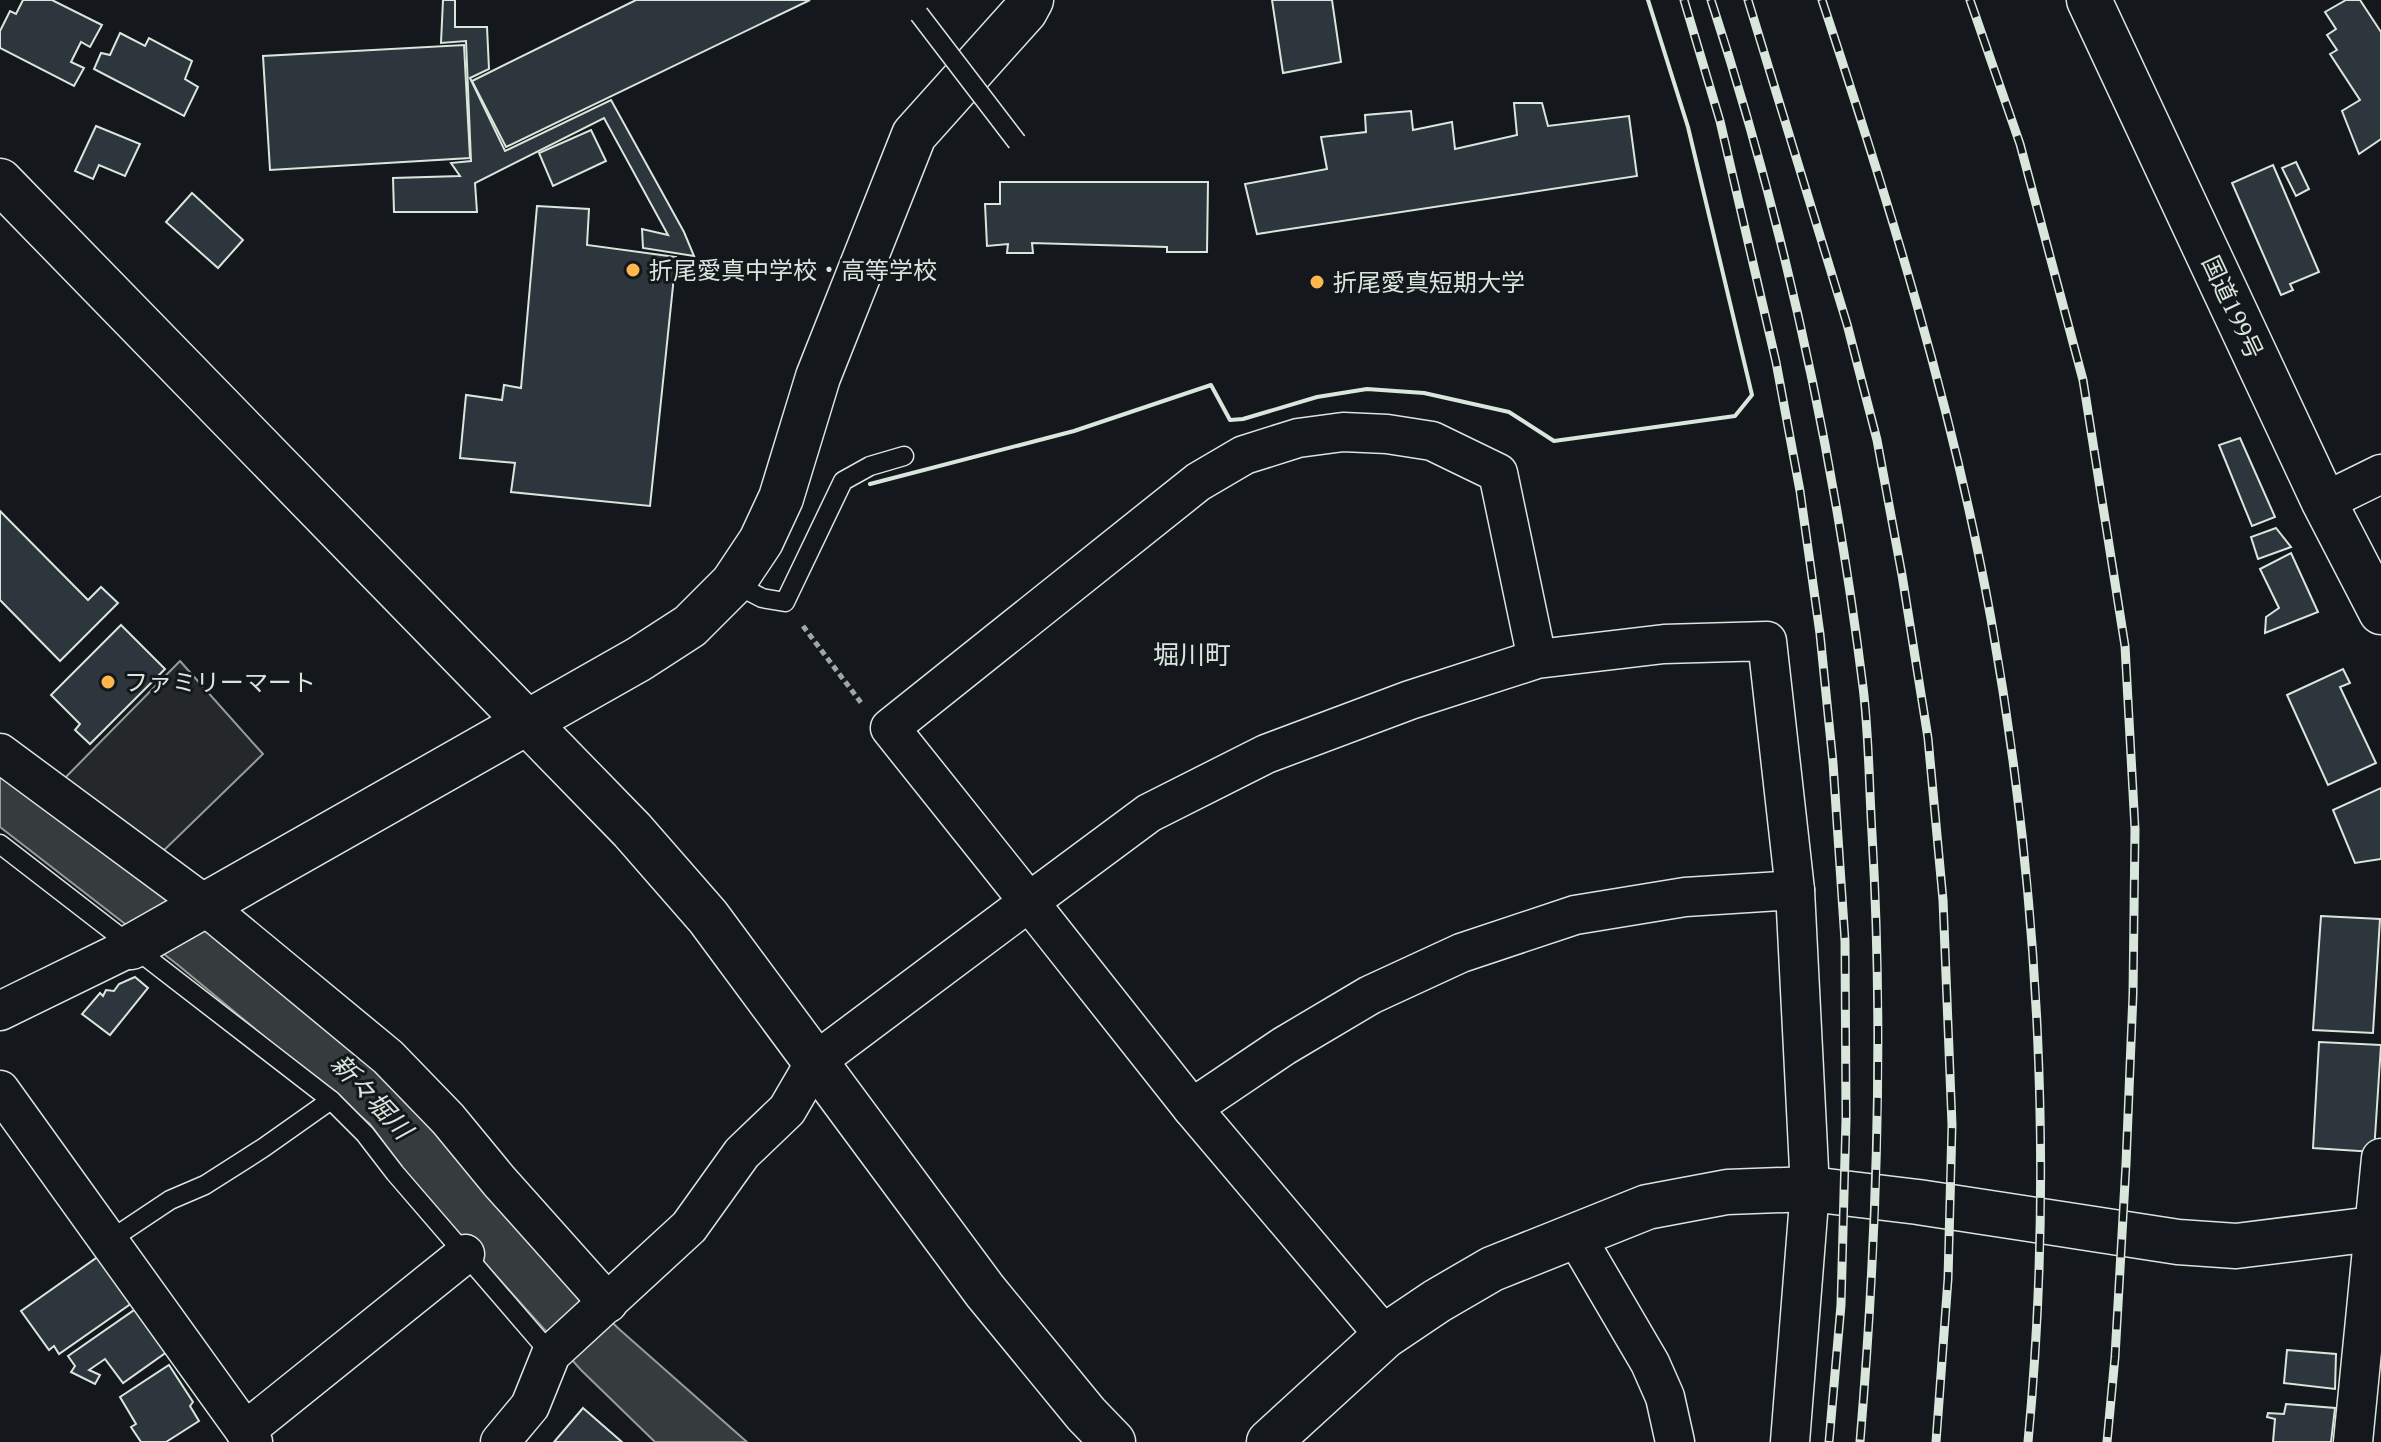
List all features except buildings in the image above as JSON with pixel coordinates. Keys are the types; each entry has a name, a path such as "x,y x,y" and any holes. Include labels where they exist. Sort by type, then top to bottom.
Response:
{"main road":[{"path":"136,944 639,659 690,626 733,583 761,541 781,498 818,377 914,135 1025,11 1031,0"},
{"name":"国道199号","path":"2089,0 2324,502 2381,612"},
{"path":"0,181 632,830 708,917 985,1291 1086,1414 1113,1442"},
{"path":"1269,1442 1385,1336 1437,1301 1492,1269 1647,1207 1727,1192 1810,1189 1918,1202 2178,1242 2236,1246 2377,1228"}],"street":[{"path":"1385,1336 1192,1108 890,728 1198,482 1244,455 1298,438 1343,432 1387,434 1432,441 1498,473 1537,659"},
{"path":"2324,502 2381,474"},
{"path":"500,1442 530,1406 556,1350 689,1227 742,1153 787,1110 815,1062 1149,813 1266,754 1410,700 1537,659 1664,644 1767,641 1795,890 1810,1189 1790,1442"},
{"path":"0,753 388,1057 448,1119 604,1307"},
{"path":"1192,1108 1284,1046 1370,995 1461,953 1575,915 1685,897 1795,890"},
{"path":"0,1011 136,944"},
{"path":"0,1090 249,1436 465,1254"},
{"path":"2353,1442 2377,1228 2381,1158"},
{"path":"1575,1235 1650,1363 1665,1397 1675,1442"}],"lane":[{"path":"919,14 1017,142"},
{"path":"733,583 762,598 785,602 843,481 870,466 904,456"},
{"path":"0,844 136,944 331,1100 365,1134 465,1254 556,1350"},
{"path":"110,1240 170,1200 205,1185 331,1100"}],"path":[{"path":"785,602 865,707 890,728"}],"shaded area":[{"path":"180,661 263,754 156,858 59,784"}],"water":[{"name":"新々堀川","path":"0,760 352,1038 568,1280 747,1442 655,1442 581,1370 417,1188 370,1124 178,965 0,827"}],"railway":[{"path":"1684,0 1720,121 1776,362 1800,491 1820,634 1833,763 1845,941 1846,1119 1841,1305 1829,1442"},
{"path":"1711,0 1761,169 1804,340 1837,513 1865,705 1876,910 1878,1062 1871,1290 1860,1442"},
{"path":"1748,0 1847,324 1877,440 1928,738 1943,900 1952,1125 1948,1279 1936,1442"},
{"path":"1822,0 1895,229 1938,384 1976,540 2007,721 2021,823 2037,1029 2040,1236 2028,1442"},
{"path":"1970,0 2020,144 2083,380 2125,646 2135,829 2133,994 2115,1357 2107,1442"}],"wall":[{"path":"870,484 1074,431 1211,385 1230,420 1317,397 1367,389 1424,393 1509,412 1554,441 1735,416 1752,395 1688,127 1648,0"}],"place":[{"name":"折尾愛真中学校・高等学校","path":"633,270"},
{"name":"折尾愛真短期大学","path":"1317,282"},
{"name":"ファミリーマート","path":"108,682"}],"district":[{"name":"堀川町","path":"1192,654"}]}
